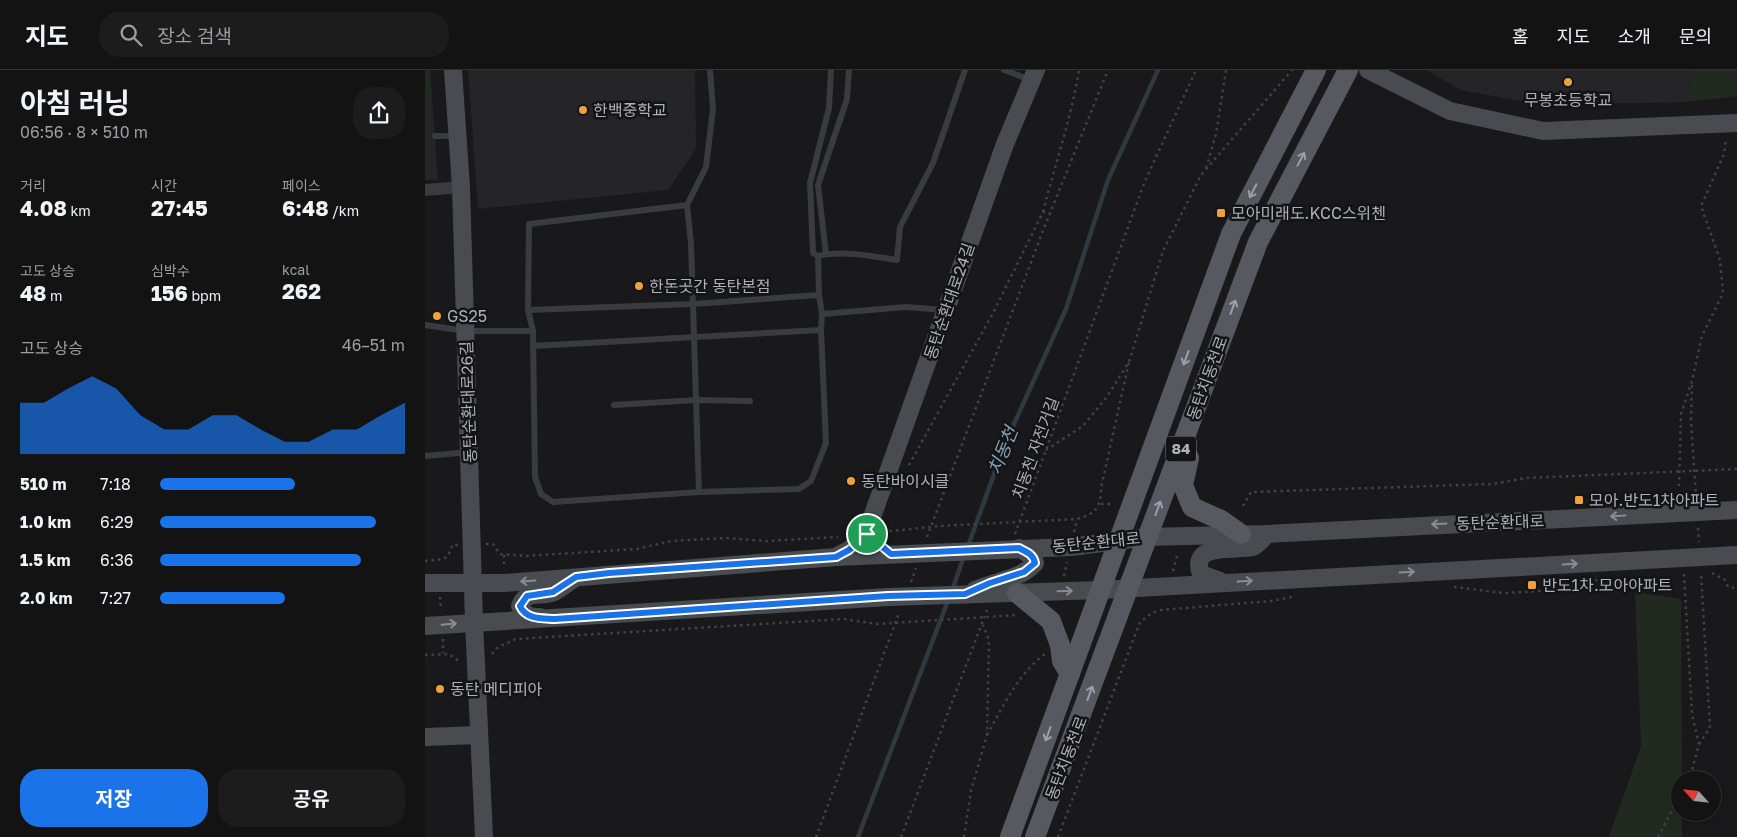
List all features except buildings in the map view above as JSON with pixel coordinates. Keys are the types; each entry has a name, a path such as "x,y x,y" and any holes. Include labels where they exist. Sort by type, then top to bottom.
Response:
{"main road":[{"name":"동탄치동천로","path":"1010,837 1231,234 1316,70"},
{"name":"동탄치동천로","path":"1035,837 1258,242 1348,70"},
{"path":"1182,444 1189,458 1183,485 1192,507 1221,520 1241,534"},
{"path":"1017,593 1051,621 1060,645 1061,661 1070,674"}],"street":[{"name":"동탄순환대로26길","path":"453,70 461,187 474,622 484,837"},
{"path":"1368,70 1450,111 1543,132 1733,123"},
{"name":"동탄순환대로24길","path":"867,534 1005,144 1033,75"},
{"path":"425,190 461,187"},
{"name":"동탄순환대로","path":"432,583 473,584 836,557 906,556 1022,546 1071,547 1148,537 1267,534 1737,510"},
{"path":"836,557 849,550 867,534 906,556"},
{"path":"1222,582 1201,574 1198,565 1201,557 1209,552 1221,549 1253,547 1267,534"},
{"path":"965,594 990,583 1013,577 1030,568 1035,563 1033,557 1022,546"},
{"path":"433,626 474,622 895,602 965,594 1101,590 1737,555"},
{"path":"555,619 529,616 522,612 520,606 522,600 527,596 553,592 576,577"},
{"path":"425,737 479,735"}],"lane":[{"path":"699,492 695,337 687,205 706,167 713,109 710,70"},
{"path":"831,70 829,108 809,183 813,253 818,256 826,254 867,255 897,260 900,227 933,163 965,70"},
{"path":"826,254 818,184 847,99 849,70"},
{"path":"1004,70 1033,75"},
{"path":"435,136 457,136"},
{"path":"687,205 529,224 528,310 533,331 535,477 541,494 553,502 699,492 799,489 811,481 827,443 818,256"},
{"path":"528,310 693,304 819,295"},
{"path":"822,314 907,307 946,310"},
{"path":"425,325 465,331 533,331"},
{"path":"533,346 821,330"},
{"path":"614,405 697,400 751,401"},
{"path":"425,456 469,452"}],"path":[{"path":"907,468 992,315 1043,212 1055,166 1068,128 1079,70"},
{"path":"925,542 1050,213 1108,70"},
{"name":"치동천 자전거길","path":"1022,546 1046,450 1145,181 1196,70"},
{"path":"867,534 914,528 1077,519 1095,511 1101,504 1101,488 1129,362 1163,251 1205,170 1216,134 1226,70"},
{"path":"1205,170 1292,70"},
{"path":"1679,486 1681,414 1692,381 1702,336 1723,293 1720,260 1701,206 1724,154 1733,123"},
{"path":"1043,212 1050,213"},
{"path":"1046,450 1083,426 1106,398 1129,362"},
{"path":"1691,420 1692,381"},
{"path":"1243,506 1251,492 1493,484 1526,478 1737,469"},
{"path":"1060,591 1077,519"},
{"path":"493,544 500,554 525,556 637,549 671,541 725,538 767,542 840,537"},
{"path":"425,561 438,560 448,555 452,545"},
{"path":"906,556 908,588"},
{"path":"438,560 432,583 433,626 443,654"},
{"path":"1684,574 1692,714 1699,744"},
{"path":"1675,575 1717,574 1725,580 1728,587 1737,588"},
{"path":"1447,587 1505,593 1556,590 1602,578"},
{"path":"1059,837 1141,622 1152,613 1161,610 1271,601 1295,596"},
{"path":"816,837 895,602"},
{"path":"901,837 989,606"},
{"path":"491,660 498,647 516,638 843,619 878,624 1006,616"},
{"path":"964,837 971,792 987,734 989,640 982,624"},
{"path":"987,734 1019,679 1030,666 1051,651"},
{"path":"425,654 453,656 460,662"},
{"path":"1692,771 1699,744 1710,728 1708,674"},
{"path":"1658,837 1671,812"}],"shaded area":[{"path":"425,70 430,70 438,180 425,180"},
{"path":"425,70 430,70 432,99 425,99"},
{"name":"한백중학교","path":"468,70 695,70 696,149 668,190 478,209"},
{"name":"무봉초등학교","path":"1426,70 1691,70 1687,102 1541,105 1461,90"},
{"path":"1691,70 1737,70 1737,96 1687,102"},
{"path":"1635,592 1681,599 1682,771 1671,771 1671,821 1682,821 1682,837 1609,837 1641,746"}],"waterway":[{"name":"치동천","path":"968,546 1005,444 1066,309 1108,180 1158,70"},
{"name":"치동천","path":"952,591 964,556"},
{"name":"치동천","path":"858,837 949,598"}],"place":[{"name":"무봉초등학교","path":"1568,82"},
{"name":"한백중학교","path":"583,110"},
{"name":"모아미래도.KCC스위첸","path":"1221,213"},
{"name":"한돈곳간 동탄본점","path":"639,286"},
{"name":"GS25","path":"437,316"},
{"name":"동탄바이시클","path":"851,481"},
{"name":"모아.반도1차아파트","path":"1579,500"},
{"name":"반도1차.모아아파트","path":"1532,585"},
{"name":"동탄 메디피아","path":"440,689"}],"route":[{"path":"867,534 891,554 1019,548 1028,552 1033,557 1035,563 1024,572 1013,577 990,583 965,594 888,596 555,619 529,616 522,612 520,606 522,600 527,596 553,592 576,577 836,557 855,546 867,534"}]}
